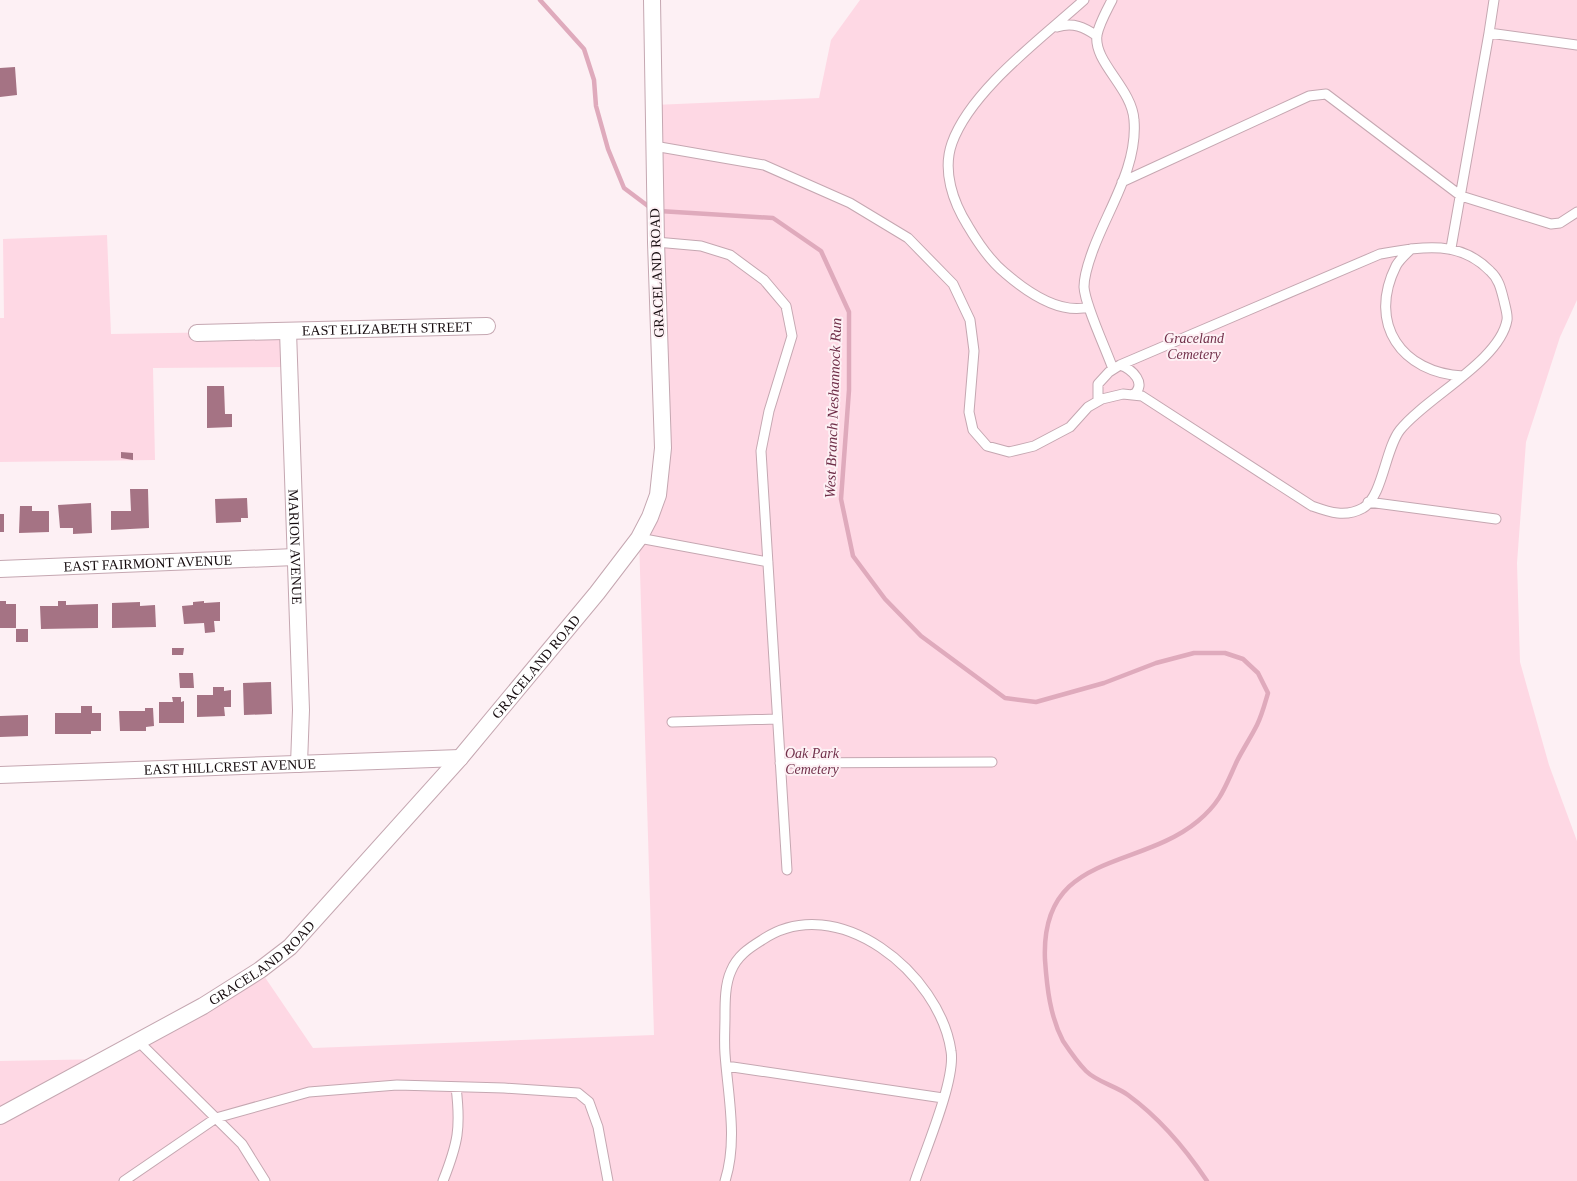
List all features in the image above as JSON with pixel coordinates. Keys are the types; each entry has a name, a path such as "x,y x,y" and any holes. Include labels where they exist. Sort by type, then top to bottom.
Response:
{"street":[{"name":"GRACELAND ROAD","path":"0,1116 203,1006 260,970 290,947 460,758 597,593 639,538 655,502 662,472 652,0"},
{"name":"EAST ELIZABETH STREET","path":"197,333 487,326"},
{"name":"MARION AVENUE","path":"288,331 301,710 299,764"},
{"name":"EAST FAIRMONT AVENUE","path":"0,569 295,557"},
{"name":"EAST HILLCREST AVENUE","path":"0,775 460,758"}],"lane":[{"path":"1084,0 982,94 964,120 952,144 949,160 949,179 959,212 982,250 1003,272 1026,290 1052,303 1080,310 1089,307"},
{"path":"1112,0 1097,36 1102,58 1106,66 1116,77 1130,102 1134,120 1130,156 1122,182 1102,224 1087,266 1084,286 1089,307 1117,367"},
{"path":"1451,248 1494,0"},
{"path":"1052,28 1067,24 1080,26 1097,36"},
{"path":"1489,33 1577,46"},
{"path":"1122,182 1309,96 1326,94 1460,196 1551,224 1560,223 1577,212"},
{"path":"654,146 764,165 850,203 908,238 953,284 970,320 974,351 969,412 973,430 987,446 1009,452 1034,446 1070,427 1088,407 1098,401 1123,394 1142,396 1312,506 1337,514 1364,507 1380,478 1390,445 1400,430 1463,376 1495,345 1507,320 1498,278 1479,259 1451,248 1411,249 1380,254 1117,367 1098,384 1098,401"},
{"path":"656,242 701,246 730,255 764,280 786,306 792,336 768,411 761,451 787,870"},
{"path":"1411,249 1396,266 1389,288 1385,312 1391,336 1406,356 1422,367 1443,375 1463,376"},
{"path":"1117,367 1133,371 1137,378 1138,392 1133,395"},
{"path":"1368,502 1496,519"},
{"path":"639,538 768,562"},
{"path":"672,722 777,719"},
{"path":"780,763 992,762"},
{"path":"725,1181 731,1152 726,1066 725,1002 730,972 742,953 769,935 797,924 827,925 850,931 876,944 914,976 940,1012 951,1051 952,1071 915,1181"},
{"path":"139,1042 242,1144 265,1181"},
{"path":"726,1066 943,1098"},
{"path":"124,1181 216,1118 309,1092 397,1085 565,1090 578,1093 589,1102 598,1127 608,1181"},
{"path":"442,1181 456,1149 460,1116 456,1087"}],"green space":[{"name":"Graceland Cemetery","path":"860,0 1577,0 1577,300 1560,337 1526,442 1517,563 1520,662 1549,765 1577,841 1577,1181 0,1181 0,1061 108,1059 260,970 313,1048 654,1035 639,538 658,495 654,105 819,98 831,40"},
{"path":"107,235 111,334 288,331 288,367 153,368 155,460 0,462 0,318 4,318 3,239"}],"building":[{"path":"15,67 17,95 0,97 0,68"},
{"path":"207,386 224,386 225,414 232,414 232,427 207,428"},
{"path":"121,452 133,453 133,460 121,458"},
{"path":"130,489 148,489 149,528 111,530 111,511 131,511"},
{"path":"247,498 248,518 241,518 241,522 216,523 215,499"},
{"path":"91,503 92,533 73,534 73,528 60,528 58,505"},
{"path":"20,506 32,506 32,511 49,511 49,532 19,533"},
{"path":"0,514 4,514 4,532 0,532"},
{"path":"0,601 6,601 6,604 16,604 16,628 0,628"},
{"path":"58,601 66,601 66,605 98,604 98,628 41,629 40,606 58,606"},
{"path":"204,601 204,603 220,602 220,621 214,621 215,632 205,633 204,623 184,624 182,606"},
{"path":"140,602 140,606 155,605 156,627 112,628 112,603"},
{"path":"16,629 28,629 28,642 16,642"},
{"path":"172,648 184,648 183,655 172,655"},
{"path":"179,673 193,673 194,688 180,688"},
{"path":"271,682 272,714 244,715 243,683"},
{"path":"213,687 224,687 224,691 231,690 231,707 224,707 225,716 197,717 197,695 213,695"},
{"path":"172,697 181,697 181,702 184,701 184,723 159,723 159,702 173,702"},
{"path":"81,706 92,706 92,713 101,713 101,731 91,731 91,734 55,734 55,713 81,713"},
{"path":"145,708 153,708 154,726 146,727 146,731 120,731 119,711 145,711"},
{"path":"28,715 28,736 0,737 0,716"}],"waterway":[{"name":"West Branch Neshannock Run","path":"540,0 584,49 594,80 596,106 608,149 624,188 652,209"},
{"name":"West Branch Neshannock Run","path":"659,211 773,218 821,251 849,312 849,390 841,499 853,556 885,599 921,636 1005,698 1036,702 1104,683 1156,663 1194,653 1225,653 1243,659 1258,673 1268,693 1262,713 1255,730 1217,801 1198,821 1174,837 1097,868 1075,881 1058,899 1048,925 1045,960 1048,991 1052,1012 1063,1041 1090,1075 1128,1095 1162,1124 1190,1157 1207,1181"}],"park label":[{"name":"Oak Park Cemetery","path":"812,762"}]}
